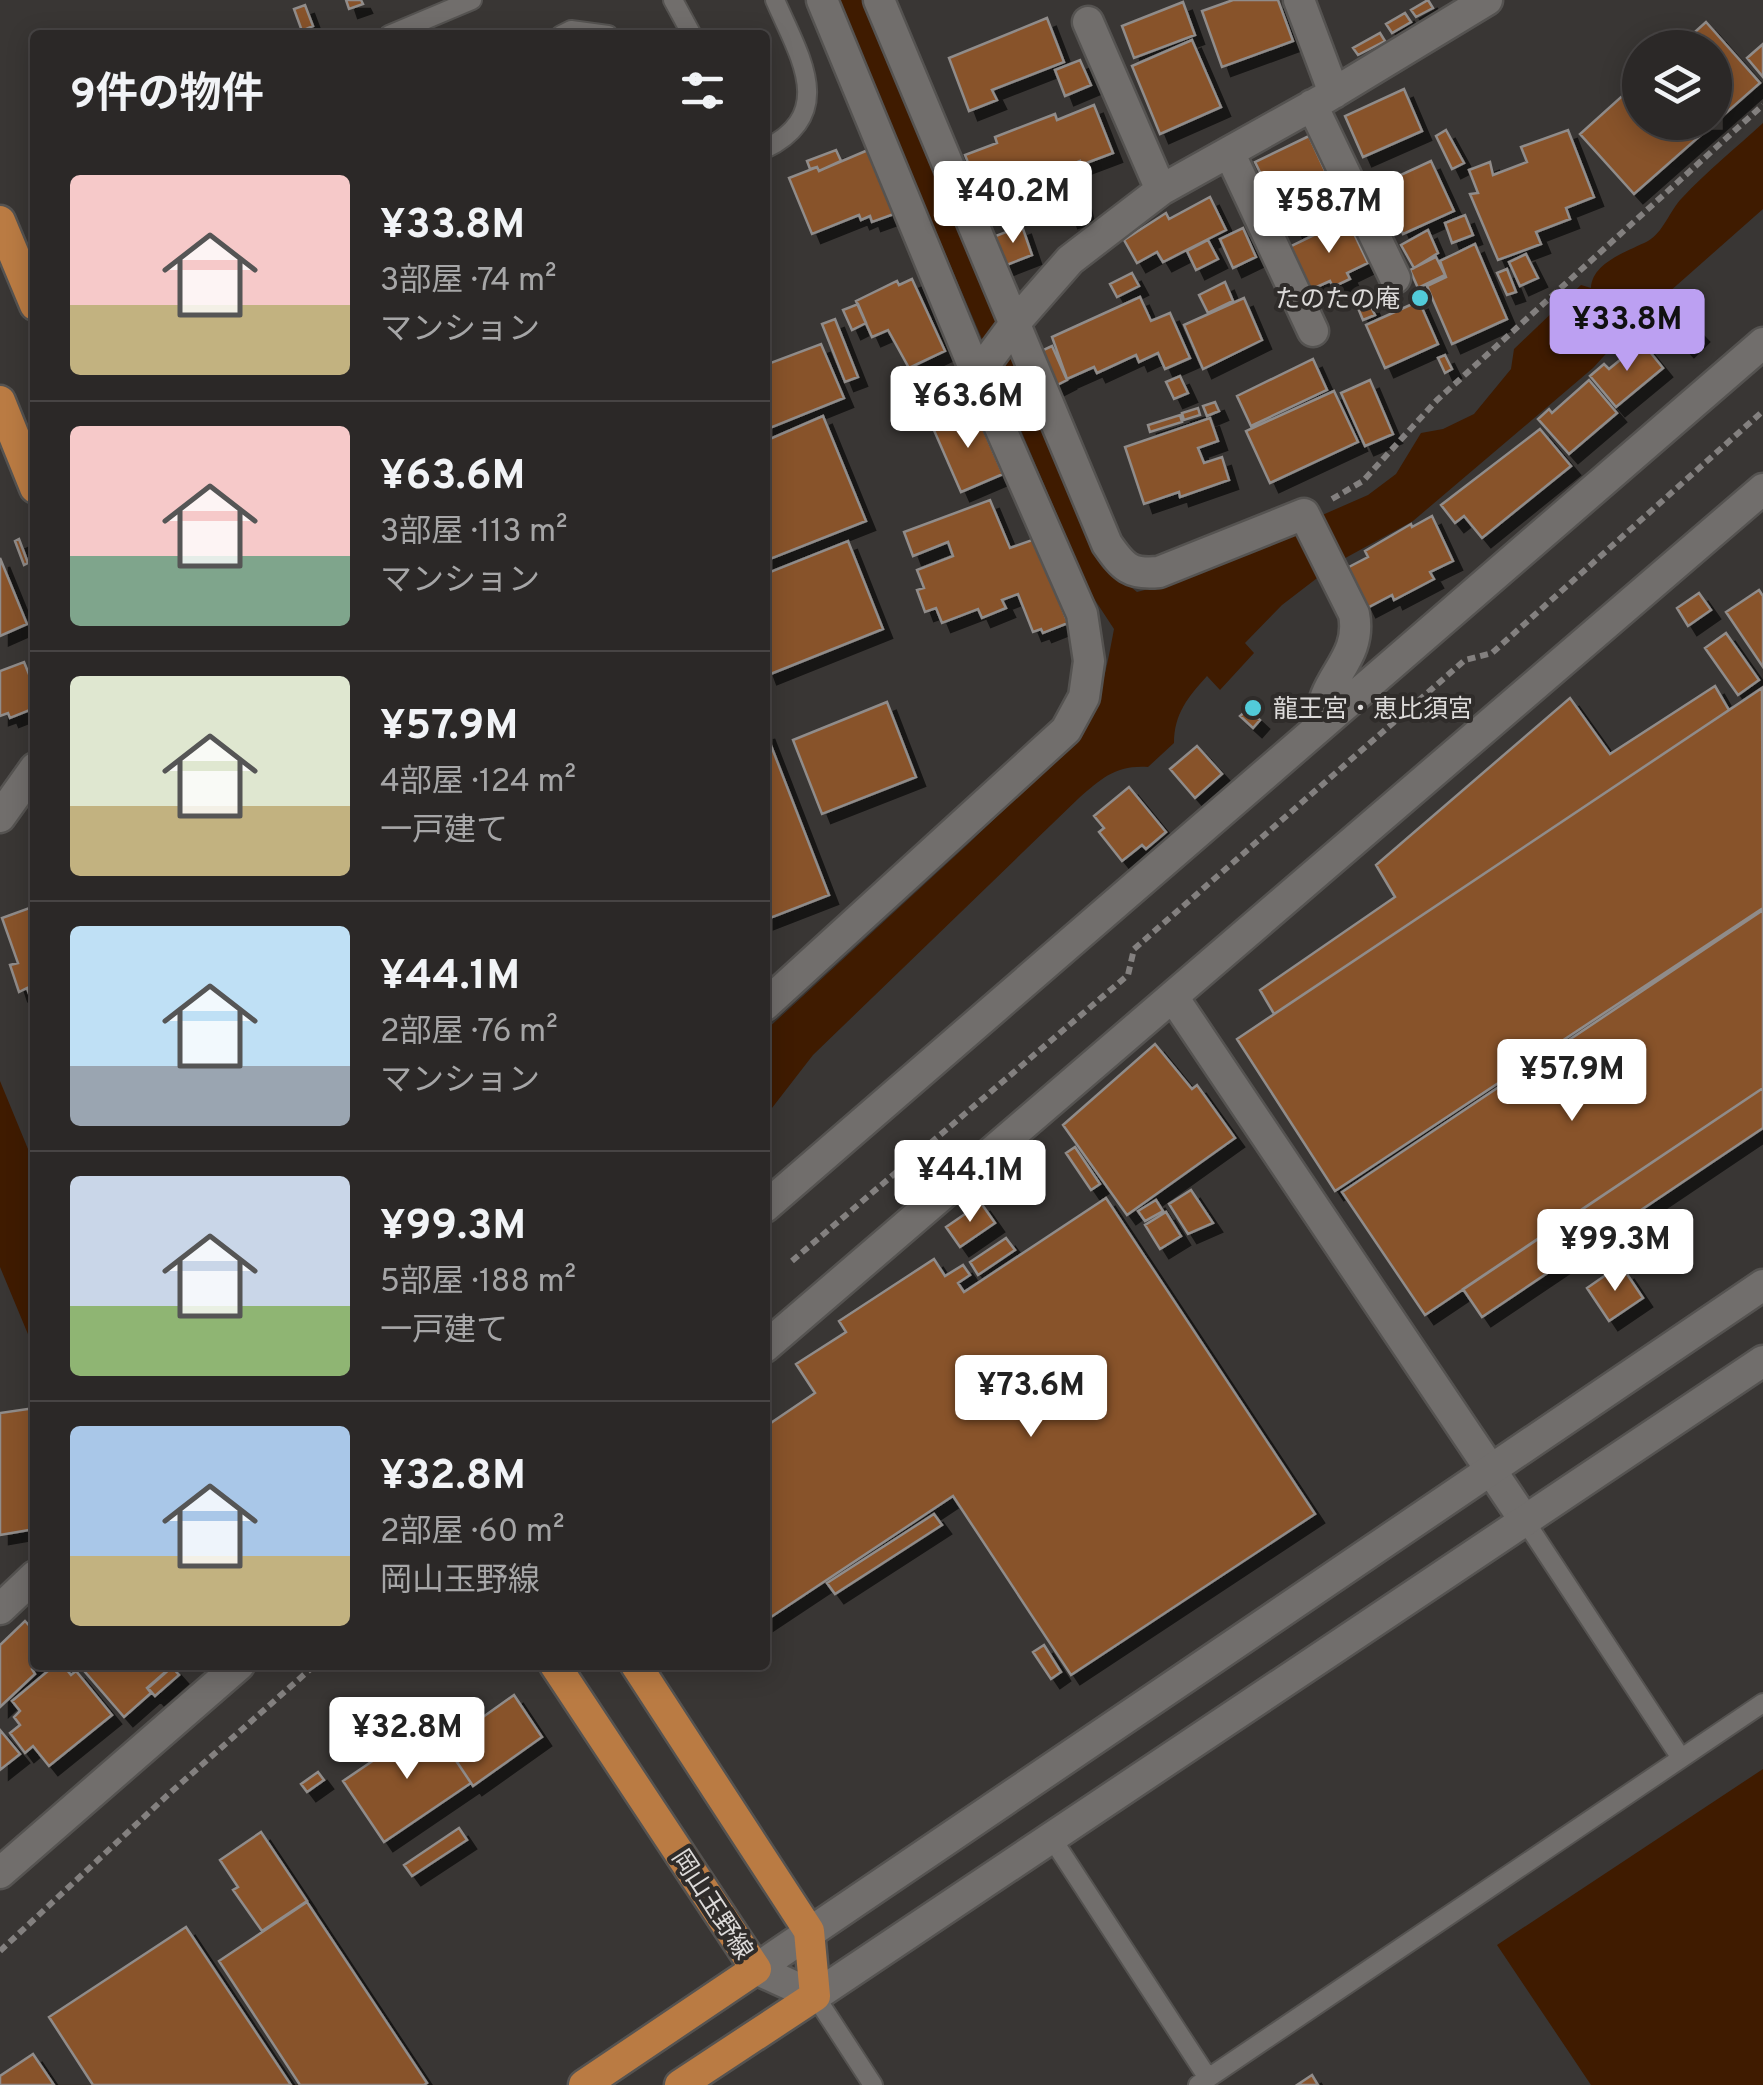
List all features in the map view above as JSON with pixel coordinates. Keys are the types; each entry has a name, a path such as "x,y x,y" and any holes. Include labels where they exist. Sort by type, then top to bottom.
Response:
{"main road":[{"path":"0,221 30,293"},
{"path":"0,401 30,476"},
{"name":"岡山玉野線","path":"558,1670 756,1969 584,2085"},
{"path":"639,1670 809,1931 815,1996 680,2085"}],"street":[{"path":"770,1000 1066,730 1084,697 1089,660 1082,614 983,368 822,0"},
{"path":"879,0 1011,329 1107,544 1122,566 1137,574 1159,572 1305,515 1354,614 1356,628 1352,652 1321,702 1322,722"},
{"path":"1299,0 1323,99 1395,278"},
{"path":"983,368 1070,260 1161,190 1323,99 1475,3"},
{"path":"1088,22 1161,190"},
{"path":"1229,152 1313,332"},
{"path":"770,1203 1763,344"},
{"path":"770,1342 1763,489"},
{"path":"0,817 30,775"},
{"path":"1173,997 1525,1521"},
{"path":"1763,1285 756,1969 815,1996 1763,1362"},
{"path":"0,1609 30,1581"},
{"path":"0,1873 233,1670"}],"lane":[{"path":"412,30 472,0"},
{"path":"673,0 689,30"},
{"path":"770,147 790,137 807,104 808,87 803,64 774,0"},
{"path":"1525,1521 1681,1758"},
{"path":"1051,1837 1203,2082 1763,1702"},
{"path":"815,1996 874,2085"}],"path":[{"path":"1305,515 1364,482 1438,400 1763,105"},
{"path":"792,1262 1128,976 1134,949 1464,660 1492,653 1763,410"},
{"path":"0,1951 309,1670"}],"shaded area":[{"path":"837,0 874,0 1115,574 1137,592 1160,586 1368,495 1396,474 1421,433 1443,429 1474,414 1511,369 1514,349 1581,285 1591,288 1604,264 1653,237 1682,198 1763,123 1763,209 1634,323 1593,368 1413,521 1338,562 1282,605 1245,643 1254,653 1220,690 1207,676 1194,691 1179,715 1174,743 1148,767 1110,774 1079,798 813,1055 770,1111 770,1026 1082,735 1099,697 1114,629 1091,594"},
{"path":"0,1081 30,1154 30,1339 0,1267"},
{"path":"1763,1769 1763,2085 1591,2085 1497,1945"}],"building":[{"path":"346,0 361,0 363,4 349,9"},
{"path":"1233,0 1278,0 1293,41 1222,67 1202,11"},
{"path":"1428,0 1433,8 1416,17 1411,10"},
{"path":"1183,2 1195,35 1134,58 1122,26"},
{"path":"305,5 313,26 302,30 294,9"},
{"path":"1405,13 1411,22 1392,33 1386,24"},
{"path":"1047,18 1064,62 992,90 997,100 969,111 949,58"},
{"path":"1706,22 1713,30 1697,30"},
{"path":"1380,33 1385,41 1358,55 1353,48"},
{"path":"1192,40 1221,107 1160,134 1132,66"},
{"path":"1763,44 1763,77 1747,58"},
{"path":"1732,51 1760,83 1732,108"},
{"path":"1080,60 1091,85 1065,96 1055,70"},
{"path":"1404,89 1422,131 1363,157 1345,116"},
{"path":"1622,96 1622,140 1695,140 1634,194 1580,134"},
{"path":"1094,105 1113,153 1068,166 1072,176 986,208 965,155 997,143 995,137 1055,114 1057,120"},
{"path":"1446,130 1464,163 1452,169 1436,136"},
{"path":"1568,130 1594,197 1566,208 1570,219 1536,232 1541,244 1498,260 1470,194 1478,193 1469,170 1490,162 1493,175 1527,162 1521,147"},
{"path":"1309,136 1327,175 1274,201 1255,162"},
{"path":"836,150 841,161 819,171 817,167 810,169 807,161"},
{"path":"868,150 894,214 872,222 870,216 861,220 859,215 812,234 789,178 817,167 819,171"},
{"path":"1431,161 1454,211 1403,234 1381,184"},
{"path":"1303,190 1308,199 1294,207 1288,197"},
{"path":"1210,197 1226,230 1163,262 1157,252 1137,263 1124,240 1166,213 1169,219"},
{"path":"1082,201 1085,214 1069,219 1065,207"},
{"path":"1316,212 1320,219 1309,225 1305,217"},
{"path":"1465,215 1473,235 1452,243 1445,223"},
{"path":"1303,219 1307,226 1296,233 1292,225"},
{"path":"1347,219 1368,263 1347,273 1350,279 1333,287 1330,281 1310,290 1289,247"},
{"path":"1022,226 1032,255 1004,266 993,237"},
{"path":"1243,228 1256,257 1233,268 1220,239"},
{"path":"1428,230 1438,253 1414,268 1401,245"},
{"path":"1208,240 1218,259 1196,270 1187,251"},
{"path":"1475,244 1507,319 1452,344 1427,286 1446,277 1440,261"},
{"path":"1526,254 1538,278 1520,286 1509,262"},
{"path":"1436,257 1445,275 1418,288 1410,270"},
{"path":"1507,269 1516,292 1507,295 1497,273"},
{"path":"1132,273 1139,286 1117,297 1110,284"},
{"path":"912,279 945,351 909,368 888,330 872,337 856,301 897,281 899,285"},
{"path":"1225,282 1233,301 1208,313 1199,295"},
{"path":"1140,297 1151,321 1170,313 1190,358 1165,369 1158,353 1139,362 1136,355 1097,373 1094,367 1067,379 1052,337"},
{"path":"1244,298 1262,340 1203,369 1184,325"},
{"path":"1419,301 1438,344 1385,368 1366,325"},
{"path":"1369,303 1375,315 1363,320 1358,308"},
{"path":"858,304 866,323 852,330 843,310"},
{"path":"1682,314 1700,333 1685,348 1667,328"},
{"path":"835,319 858,377 845,382 822,324"},
{"path":"1642,342 1663,368 1616,407 1590,376 1604,364 1609,369"},
{"path":"821,344 844,398 770,428 770,363"},
{"path":"1052,346 1067,380 1055,386 1039,352"},
{"path":"1445,355 1452,369 1445,373 1438,358"},
{"path":"1313,359 1327,390 1251,426 1237,396"},
{"path":"1180,376 1188,393 1174,399 1166,382"},
{"path":"1370,380 1393,434 1365,446 1341,393"},
{"path":"1589,380 1617,413 1569,454 1538,419 1549,409 1552,413"},
{"path":"1334,391 1358,442 1270,483 1246,431"},
{"path":"1215,402 1219,411 1207,416 1203,406"},
{"path":"1198,408 1200,415 1184,420 1182,413"},
{"path":"975,410 1003,474 961,492 933,428"},
{"path":"1180,415 1182,422 1150,432 1148,425"},
{"path":"823,416 866,521 770,559 770,439"},
{"path":"1210,418 1218,441 1198,448 1204,463 1222,457 1229,480 1180,497 1179,492 1144,504 1125,447"},
{"path":"1540,429 1571,466 1482,538 1464,516 1455,523 1441,505"},
{"path":"990,500 1010,548 1035,539 1068,623 1043,633 1041,629 1033,632 1018,594 1002,600 1006,608 982,618 978,609 942,623 936,608 925,612 917,590 924,588 917,570 953,556 948,542 913,556 904,532"},
{"path":"1432,516 1453,561 1430,572 1434,579 1394,600 1392,595 1367,608 1347,568 1368,557 1365,551"},
{"path":"19,539 28,563 24,565 15,541"},
{"path":"848,541 883,629 770,674 770,572"},
{"path":"0,558 27,624 0,636"},
{"path":"1759,590 1763,596 1763,667 1726,612"},
{"path":"1699,593 1711,610 1688,626 1677,608"},
{"path":"1726,633 1759,680 1738,695 1705,648"},
{"path":"24,662 30,677 30,710 10,718 8,713 0,716 0,671"},
{"path":"1715,686 1729,710 1274,1014 1260,990 1395,897 1376,865 1570,698 1610,754"},
{"path":"1762,688 1763,908 1335,1191 1237,1039"},
{"path":"887,702 916,777 822,814 793,740"},
{"path":"1248,709 1260,720 1253,728 1240,716"},
{"path":"770,743 829,895 770,918"},
{"path":"1197,746 1222,774 1195,798 1170,769"},
{"path":"1129,787 1166,832 1146,849 1142,845 1122,861 1099,832 1104,828 1094,816"},
{"path":"30,908 30,996 27,988 19,992 10,965 18,963 2,918"},
{"path":"1763,910 1763,1088 1425,1315 1342,1192"},
{"path":"1155,1044 1192,1089 1197,1085 1235,1138 1127,1215 1063,1125"},
{"path":"1763,1088 1763,1128 1482,1317 1463,1289"},
{"path":"1075,1147 1100,1184 1091,1190 1066,1153"},
{"path":"1191,1190 1213,1223 1188,1234 1169,1204"},
{"path":"1106,1198 1315,1514 1071,1675 953,1496 770,1618 770,1424 815,1393 796,1364 846,1332 839,1321 934,1259 945,1276 963,1265 970,1275 958,1283 964,1292"},
{"path":"1156,1200 1163,1211 1145,1221 1138,1211"},
{"path":"981,1203 995,1223 960,1247 946,1227"},
{"path":"1166,1212 1181,1236 1160,1249 1145,1225"},
{"path":"1006,1238 1015,1250 978,1275 970,1262"},
{"path":"1613,1270 1617,1276 1625,1271 1643,1298 1609,1321 1587,1288"},
{"path":"30,1409 30,1530 0,1535 0,1413"},
{"path":"934,1514 942,1525 835,1594 827,1583"},
{"path":"25,1621 30,1626 30,1670 35,1674 0,1707 0,1645"},
{"path":"1044,1645 1061,1672 1051,1679 1033,1652"},
{"path":"49,1670 67,1670 71,1675 76,1671 112,1715 49,1766 33,1746 25,1753 10,1733 20,1725 14,1717 20,1711 12,1701"},
{"path":"83,1670 168,1670 147,1688 151,1693 124,1717"},
{"path":"169,1670 179,1675 155,1696 148,1688"},
{"path":"514,1695 542,1737 473,1786 445,1744"},
{"path":"430,1722 471,1783 384,1842 343,1781"},
{"path":"0,1730 20,1754 0,1770"},
{"path":"318,1772 324,1780 307,1792 301,1784"},
{"path":"459,1828 467,1840 412,1876 404,1865"},
{"path":"261,1832 307,1901 262,1931 233,1890 238,1887 220,1860"},
{"path":"307,1902 427,2083 424,2085 300,2085 219,1961"},
{"path":"186,1927 291,2085 93,2085 49,2017"},
{"path":"33,2054 54,2085 0,2085 0,2076"},
{"path":"1312,2075 1318,2085 1297,2085"}],"place":[{"name":"たのたの庵","path":"1420,298"},
{"name":"龍王宮・恵比須宮","path":"1253,708"}]}
